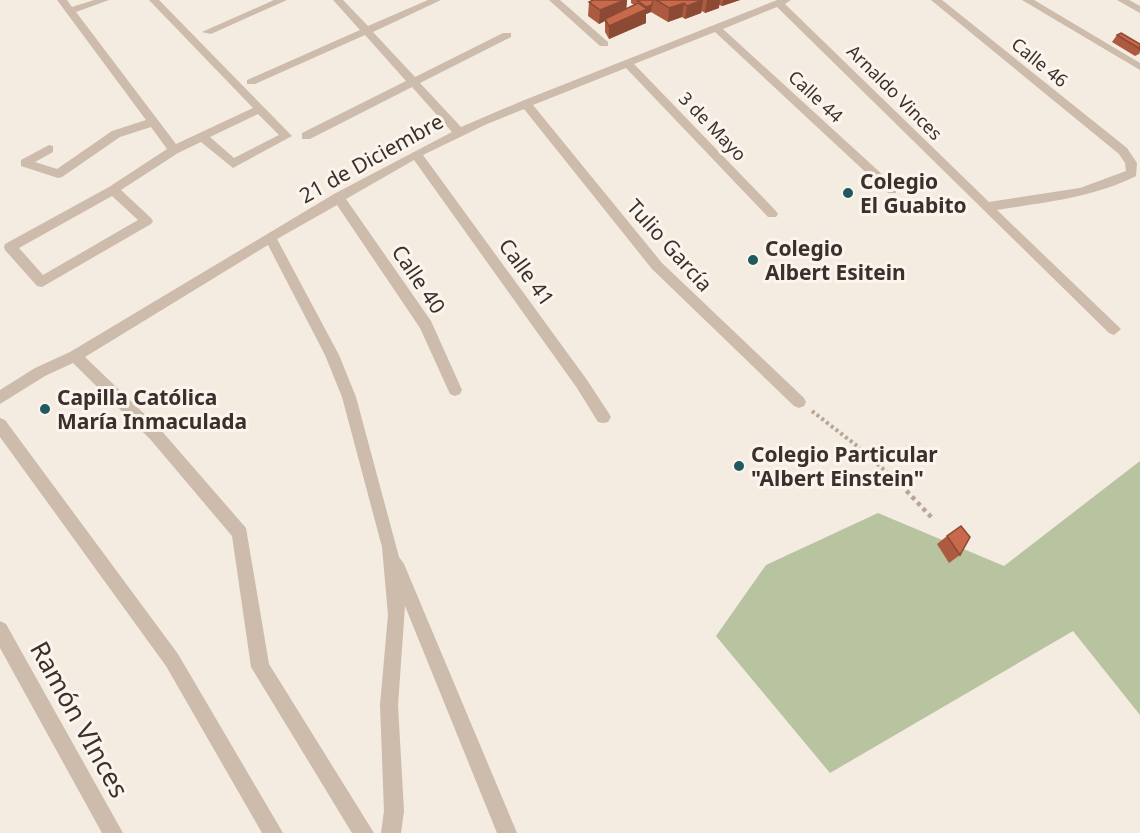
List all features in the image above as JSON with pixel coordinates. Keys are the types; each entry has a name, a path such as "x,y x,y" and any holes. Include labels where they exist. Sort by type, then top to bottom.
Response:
{"street":[{"path":"62,0 174,150"},
{"path":"69,12 104,0"},
{"path":"154,0 286,136 233,164 202,136"},
{"path":"207,32 282,0"},
{"path":"338,0 459,132"},
{"path":"251,82 436,0"},
{"path":"556,2 571,0"},
{"name":"Calle 46","path":"936,0 1123,151 1131,163 1132,173 1117,181 1078,192 986,207"},
{"path":"1027,0 1137,62"},
{"path":"1122,0 1140,10"},
{"name":"21 de Diciembre","path":"0,398 40,372 75,356 270,237 416,153 526,103 782,1"},
{"name":"Arnaldo Vinces","path":"782,1 986,207 1114,329"},
{"path":"556,2 604,44"},
{"name":"Calle 44","path":"716,28 892,190"},
{"path":"306,136 507,35"},
{"name":"3 de Mayo","path":"627,63 772,214"},
{"name":"Tulio García","path":"526,103 657,266 799,402"},
{"path":"113,190 147,221 42,282 10,248 103,196 174,150 260,109"},
{"path":"49,150 25,163 58,174 116,134 153,122"},
{"name":"Calle 41","path":"416,153 582,384 603,417"},
{"name":"Calle 40","path":"339,197 426,325 454,390"},
{"path":"270,237 332,355 349,397 390,547 507,833"},
{"path":"75,356 155,434 240,533 260,668 364,833"},
{"path":"0,425 172,660 273,833"},
{"path":"390,547 397,615 389,705 394,811 392,833"},
{"name":"Ramón VInces","path":"0,630 113,833"}],"path":[{"path":"799,402 856,442 902,484 933,519"}],"green space":[{"path":"1140,461 1140,715 1073,631 830,773 716,636 766,565 878,513 1004,566"}],"building":[{"path":"625,0 600,10 589,2"},
{"path":"637,0 653,0 652,5 646,7"},
{"path":"656,0 703,0 687,6 684,3 669,8"},
{"path":"638,3 647,9 609,26 605,19"},
{"path":"1121,33 1140,44 1140,49 1117,35"},
{"path":"961,526 970,537 960,555 947,536"}],"place":[{"name":"Colegio El Guabito","path":"848,193"},
{"name":"Colegio Albert Esitein","path":"753,260"},
{"name":"Capilla Católica María Inmaculada","path":"45,409"},
{"name":"Colegio Particular \"Albert Einstein\"","path":"739,466"}]}
